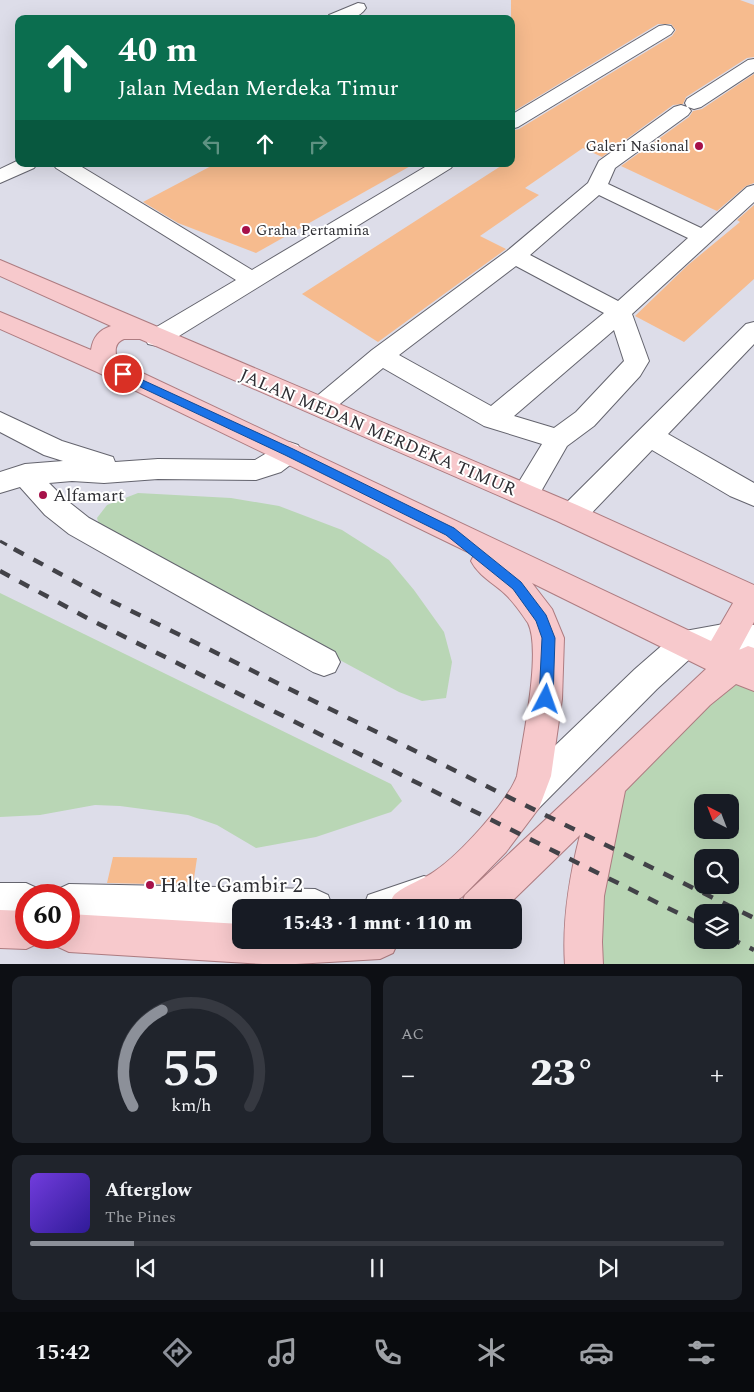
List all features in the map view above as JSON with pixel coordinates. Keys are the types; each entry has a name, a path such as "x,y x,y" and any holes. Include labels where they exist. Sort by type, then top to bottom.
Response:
{"main road":[{"name":"JALAN MEDAN MERDEKA TIMUR","path":"0,267 150,334 572,515 753,598"},
{"path":"0,320 106,366 289,452 450,532 685,644"},
{"path":"106,366 102,351 106,339 116,332 128,330 150,334"},
{"path":"423,899 449,884 493,840 526,796 534,776 544,717 547,681 548,638 541,618 517,586 450,532"},
{"path":"488,899 740,656 753,598"},
{"path":"584,964 584,918 587,892 610,783"},
{"path":"0,929 15,930"},
{"path":"80,934 232,943"}],"lane":[{"path":"343,15 358,8"},
{"path":"515,121 665,30"},
{"path":"320,406 381,356 515,256 597,186 606,165 687,107 754,64"},
{"path":"0,177 22,167"},
{"path":"68,167 252,280"},
{"path":"150,334 252,280 439,167"},
{"path":"597,186 703,238"},
{"path":"493,419 620,312 754,191"},
{"path":"515,256 620,312 637,361 585,419 558,439 525,495"},
{"path":"572,515 650,436 749,342"},
{"path":"381,356 493,419 558,439"},
{"path":"0,422 53,448 106,465 144,470"},
{"path":"650,436 740,489 754,495"},
{"path":"12,479 144,470 256,470 271,465 289,452"},
{"path":"12,479 55,507 79,526 324,662"},
{"path":"413,899 420,897 456,876 526,796 646,679 685,644 740,656"},
{"path":"0,902 15,902"},
{"path":"80,903 232,906"}],"green space":[{"path":"138,493 231,498 279,506 342,530 389,560 414,590 444,632 452,662 446,698 422,701 399,692 101,531 97,518 107,505"},
{"path":"0,593 391,784 402,801 391,812 316,837 256,848 217,825 188,815 120,806 95,805 40,815 0,817"},
{"path":"754,676 754,964 584,964 610,783 699,695"}],"building":[{"path":"511,0 740,0 754,5 754,57 747,58 686,97 683,104 673,105 602,157 583,148 525,188 539,195 480,236 506,249 378,342 302,294 499,167 515,167 515,130 672,36 676,30 671,24 658,24 515,111 515,15 511,15"},
{"name":"Galeri Nasional","path":"754,74 754,183 746,186 717,211 621,166 689,117 693,111 702,109"},
{"name":"Graha Pertamina","path":"209,167 409,167 256,253 178,223 143,202"},
{"path":"754,205 754,279 684,342 635,316 688,265 740,222 737,220"},
{"name":"Halte Gambir 2","path":"113,857 197,858 193,885 107,883"}],"railway":[{"path":"0,541 16,550"},
{"path":"14,549 109,600 754,918"},
{"path":"0,571 91,620 694,921"},
{"path":"739,942 754,950"}],"place":[{"name":"Galeri Nasional","path":"699,146"},
{"name":"Graha Pertamina","path":"246,230"},
{"name":"Alfamart","path":"43,495"},
{"name":"Halte Gambir 2","path":"150,885"}],"route":[{"path":"123,374 289,452 450,532 517,586 541,618 548,638 546,699"}]}
